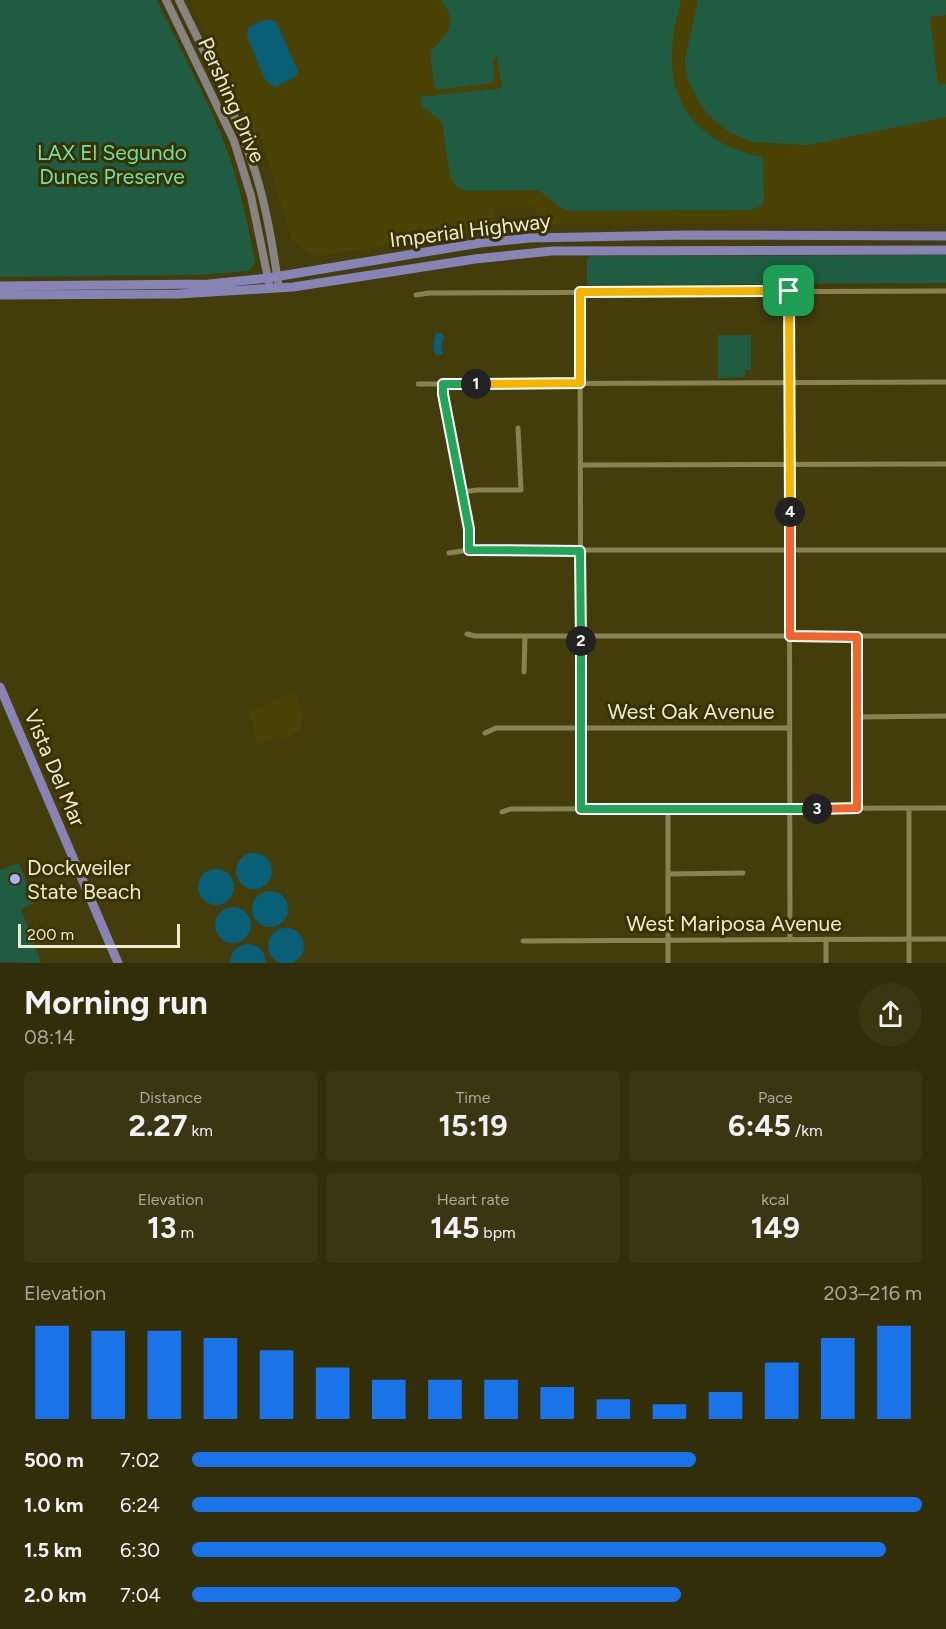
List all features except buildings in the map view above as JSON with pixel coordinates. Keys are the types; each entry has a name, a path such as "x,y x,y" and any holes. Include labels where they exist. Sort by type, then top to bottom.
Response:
{"main road":[{"name":"Pershing Drive","path":"166,0 234,141 254,205 274,288"},
{"name":"Pershing Drive","path":"179,0 236,120 250,157 266,212 272,277"},
{"path":"584,250 584,245 588,240 614,240 618,236"},
{"name":"Imperial Highway","path":"0,286 190,285 272,277 480,243 553,237 946,236"},
{"name":"Imperial Highway","path":"0,295 178,294 274,288 531,252 946,250"},
{"name":"Vista Del Mar","path":"0,687 118,963"}],"street":[{"path":"789,291 790,940"},
{"path":"416,295 946,291"},
{"path":"580,292 581,809"},
{"path":"418,384 946,382"},
{"path":"443,384 469,529 469,550"},
{"path":"462,492 521,490 518,428"},
{"path":"580,465 946,464"},
{"path":"449,554 469,550 946,550"},
{"path":"467,634 525,637 946,636"},
{"path":"524,672 525,637"},
{"path":"857,637 857,808"},
{"path":"857,717 946,716"},
{"name":"West Oak Avenue","path":"485,732 496,728 790,728"},
{"path":"909,808 909,963"},
{"path":"502,812 510,809 946,808"},
{"path":"668,809 668,963"},
{"path":"669,874 743,873"},
{"path":"826,939 826,963"},
{"name":"West Mariposa Avenue","path":"523,941 946,939"}],"shaded area":[{"path":"192,0 946,0 946,224 536,224 536,207 495,208 494,229 316,255 306,252 291,238 260,133 255,135 191,3"},
{"path":"294,692 304,716 301,718 303,723 300,725 302,730 281,740 279,735 258,744 252,731 255,729 248,712"}],"green space":[{"name":"LAX El Segundo Dunes Preserve","path":"0,0 157,0 212,113 231,162 245,212 255,263 249,271 201,275 0,277"},
{"path":"441,0 681,0 672,47 673,75 678,93 696,124 710,135 726,145 763,157 764,201 761,206 750,210 570,211 537,190 466,191 460,188 450,175 442,122 422,106 420,97 502,88 497,56 493,59 493,83 435,90 430,51 443,39 450,24 449,13"},
{"path":"698,0 946,0 946,15 930,17 938,85 946,84 946,117 807,145 752,142 729,132 709,116 697,99 687,77 685,60"},
{"path":"946,255 946,283 587,285 587,258 592,256"},
{"path":"718,335 751,335 751,370 745,370 745,377 718,378"},
{"path":"19,863 34,903 21,909 41,963 0,962 0,870"}],"water":[{"path":"265,20 277,23 297,69 297,76 275,87 265,80 247,36 248,28"},
{"path":"436,331 438,334 442,333 444,337 441,347 443,354 436,356 433,348"},
{"path":"254,853 267,858 272,871 267,884 254,889 241,884 236,871 241,858"},
{"path":"216,869 229,874 234,887 229,900 216,905 203,900 198,887 203,874"},
{"path":"270,891 283,896 288,909 283,922 270,927 257,922 252,909 257,896"},
{"path":"233,907 246,912 251,925 246,938 233,943 220,938 215,925 220,912"},
{"path":"279,929 293,929 303,939 303,953 293,963 279,963 269,953 269,939"},
{"path":"245,944 254,945 260,949 266,963 230,963 234,951"}],"place":[{"name":"Dockweiler State Beach","path":"15,879"}],"route":[{"path":"789,291 790,636 857,637 857,808 581,809 580,551 469,550 469,529 443,384 580,383 580,292 789,291"}]}
